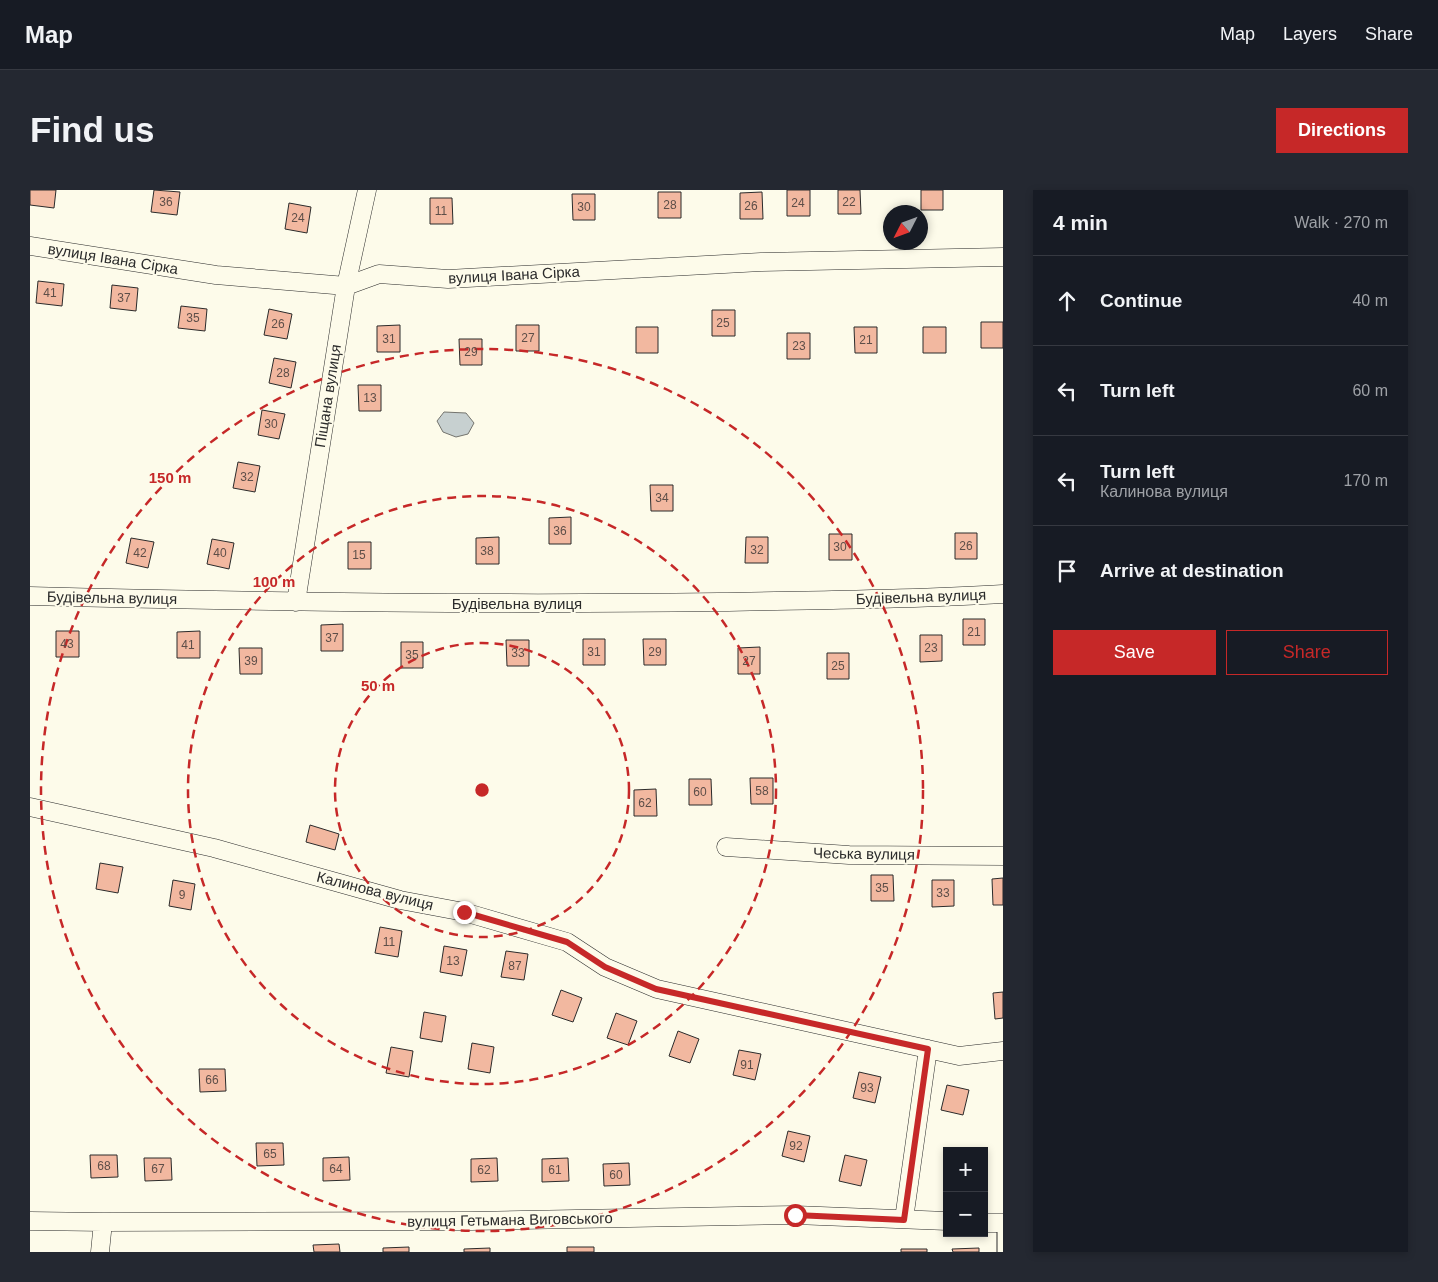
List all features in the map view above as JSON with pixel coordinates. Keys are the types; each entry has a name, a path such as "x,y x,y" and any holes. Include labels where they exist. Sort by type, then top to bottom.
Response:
{"street":[{"name":"Піщана вулиця","path":"296,602 346,286 367,190"},
{"name":"вулиця Івана Сірка","path":"30,246 216,275 346,286 380,274 448,280 761,262 1003,257"},
{"name":"Будівельна вулиця","path":"30,596 296,602 579,604 939,598 1003,594"},
{"name":"Калинова вулиця","path":"30,807 214,848 400,900 464,912 567,942 605,967 656,989 959,1056 1003,1051"},
{"name":"Чеська вулиця","path":"726,848 849,855 1003,856"},
{"path":"904,1220 928,1049"},
{"name":"вулиця Гетьмана Виговського","path":"30,1221 461,1221 795,1215 943,1221"},
{"path":"100,1252 103,1222"},
{"path":"988,1222 1002,1223"}],"lane":[{"path":"1002,1223 1002,1252"}],"shaded area":[{"path":"444,412 466,413 474,423 468,434 456,437 443,432 437,421"}],"building":[{"path":"30,190 56,190 54,208 30,205"},
{"path":"154,190 180,192 177,215 151,212"},
{"path":"787,190 810,190 810,216 787,216"},
{"path":"838,190 860,190 861,214 838,214"},
{"path":"921,190 943,190 943,210 928,210 928,205 921,205"},
{"path":"658,192 681,192 681,218 658,218"},
{"path":"762,192 763,219 740,219 740,193"},
{"path":"572,194 595,194 595,220 573,220"},
{"path":"430,198 452,198 453,224 430,224"},
{"path":"289,203 311,207 307,233 285,229"},
{"path":"38,281 64,284 62,306 36,303"},
{"path":"112,285 138,288 136,311 110,308"},
{"path":"181,306 207,309 205,331 178,328"},
{"path":"269,309 292,314 287,339 264,335"},
{"path":"712,310 735,310 735,336 712,336"},
{"path":"981,322 1003,322 1003,348 981,348"},
{"path":"400,325 400,352 377,352 377,326"},
{"path":"516,325 539,325 539,351 516,351"},
{"path":"636,327 658,327 658,353 636,353"},
{"path":"854,327 877,327 877,353 855,353"},
{"path":"923,327 946,327 946,353 923,353"},
{"path":"787,333 810,333 810,359 787,359"},
{"path":"459,339 482,339 482,365 460,365"},
{"path":"274,358 296,362 291,388 269,383"},
{"path":"358,385 381,385 381,411 359,411"},
{"path":"262,410 285,414 279,439 258,435"},
{"path":"238,462 260,466 255,492 233,488"},
{"path":"650,485 673,485 673,511 651,511"},
{"path":"571,517 571,544 549,544 549,518"},
{"path":"955,533 977,533 977,559 955,559"},
{"path":"829,534 852,534 852,560 829,560"},
{"path":"499,537 499,564 476,564 476,538"},
{"path":"746,537 768,537 768,563 745,563"},
{"path":"131,538 154,542 148,568 126,563"},
{"path":"212,539 234,543 229,569 207,564"},
{"path":"348,542 371,542 371,569 348,569"},
{"path":"963,619 985,619 985,645 963,645"},
{"path":"343,624 343,651 321,651 321,625"},
{"path":"56,631 79,631 79,657 56,657"},
{"path":"200,631 200,658 177,658 177,632"},
{"path":"920,635 942,635 942,661 920,662"},
{"path":"583,639 605,639 605,665 583,665"},
{"path":"643,639 666,639 666,665 644,665"},
{"path":"506,640 529,640 529,666 507,666"},
{"path":"401,642 423,642 423,668 401,668"},
{"path":"760,647 760,674 738,674 738,648"},
{"path":"239,648 262,648 262,674 240,674"},
{"path":"827,653 849,653 849,679 827,679"},
{"path":"750,778 773,778 773,804 751,804"},
{"path":"689,779 711,779 712,805 689,805"},
{"path":"656,789 657,816 634,816 634,790"},
{"path":"310,825 339,834 335,850 306,842"},
{"path":"100,863 123,867 118,893 96,889"},
{"path":"871,875 893,875 894,901 871,901"},
{"path":"1003,878 1003,905 993,905 992,879"},
{"path":"173,880 195,884 191,910 169,906"},
{"path":"932,880 954,880 954,906 932,907"},
{"path":"380,927 402,931 398,957 375,953"},
{"path":"444,946 467,950 462,976 440,972"},
{"path":"506,951 528,954 524,980 501,977"},
{"path":"561,990 582,998 573,1022 552,1015"},
{"path":"1003,992 1003,1018 995,1019 993,993"},
{"path":"424,1012 446,1016 442,1042 420,1038"},
{"path":"616,1013 637,1021 628,1045 607,1038"},
{"path":"678,1031 699,1039 690,1063 669,1056"},
{"path":"472,1043 494,1047 490,1073 468,1069"},
{"path":"391,1047 413,1051 409,1077 386,1073"},
{"path":"739,1050 761,1054 755,1080 733,1075"},
{"path":"199,1069 225,1069 226,1091 200,1092"},
{"path":"859,1072 881,1077 875,1103 853,1098"},
{"path":"947,1085 969,1090 963,1115 941,1110"},
{"path":"788,1131 810,1136 804,1162 782,1156"},
{"path":"256,1143 283,1143 284,1165 257,1166"},
{"path":"90,1155 117,1155 118,1177 91,1178"},
{"path":"845,1155 867,1160 861,1186 839,1181"},
{"path":"349,1157 350,1180 323,1181 323,1158"},
{"path":"144,1158 171,1158 172,1180 145,1181"},
{"path":"497,1158 498,1181 471,1182 471,1159"},
{"path":"568,1158 569,1181 542,1182 542,1159"},
{"path":"629,1163 630,1185 604,1186 603,1164"},
{"path":"339,1244 340,1252 314,1252 313,1245"},
{"path":"409,1247 409,1252 383,1252 383,1248"},
{"path":"567,1247 594,1247 594,1252 567,1252"},
{"path":"490,1248 490,1252 464,1252 464,1249"},
{"path":"979,1248 979,1252 953,1252 952,1249"},
{"path":"901,1249 927,1249 927,1252 901,1252"}],"route":[{"path":"464,912 567,942 605,967 656,989 928,1049 904,1220 795,1215"}]}
